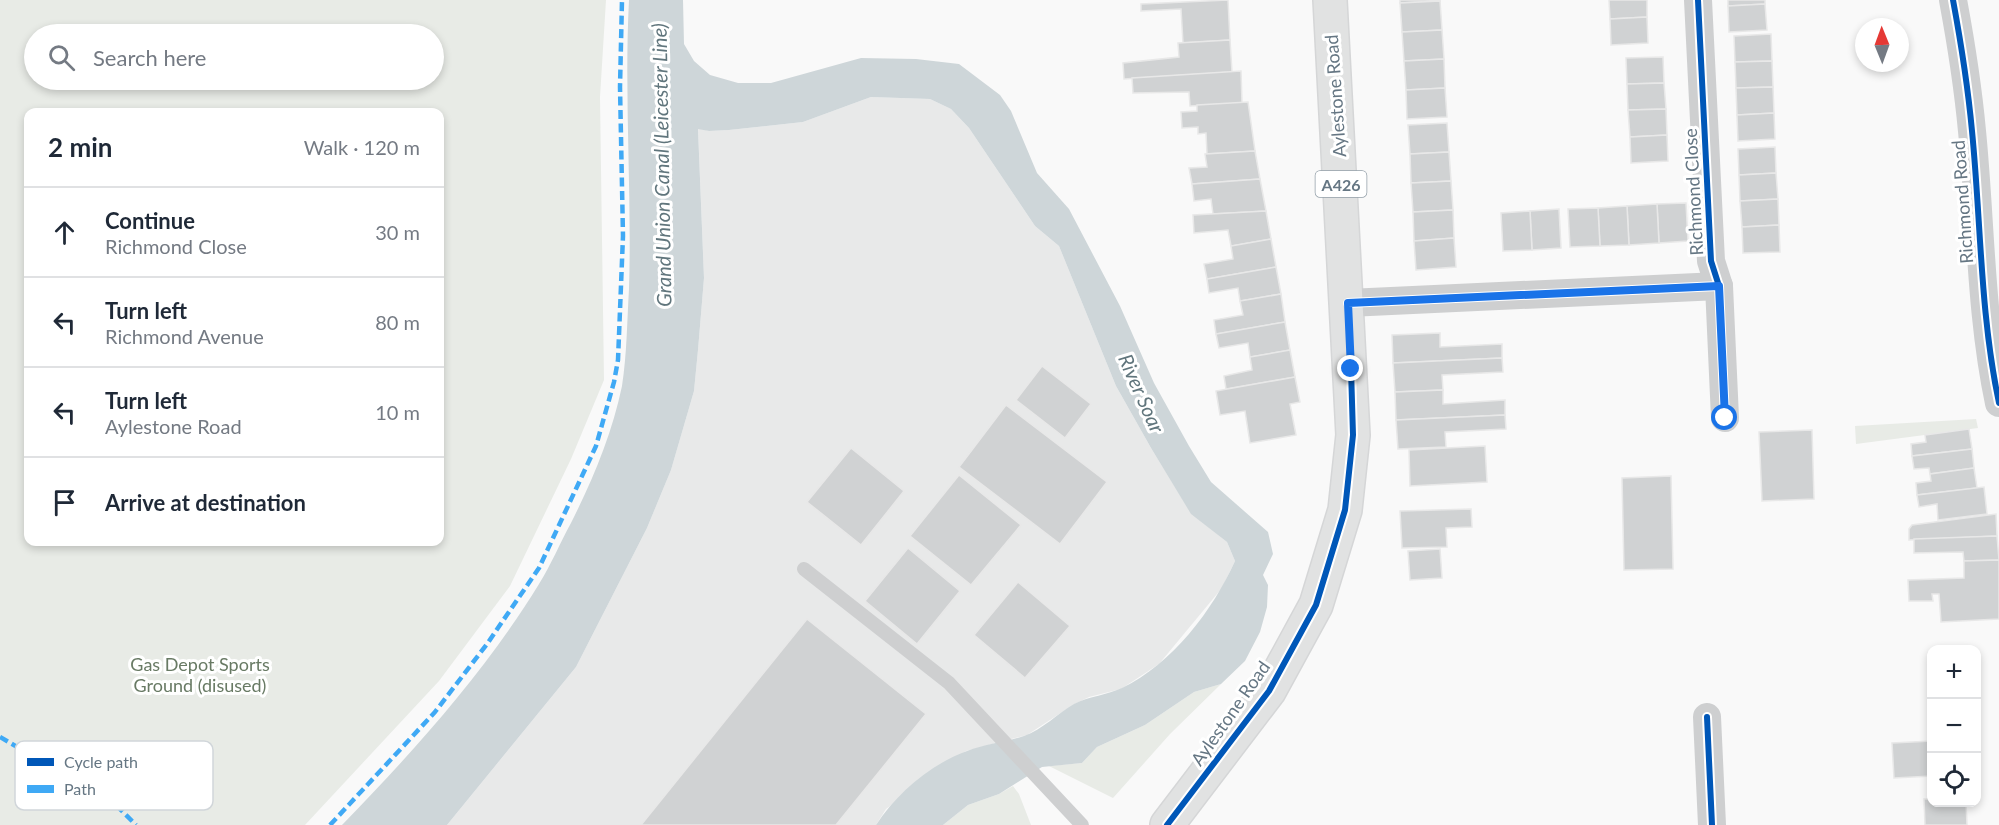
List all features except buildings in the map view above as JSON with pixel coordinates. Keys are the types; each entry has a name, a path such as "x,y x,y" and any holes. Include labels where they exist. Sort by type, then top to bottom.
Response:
{"main road":[{"name":"Aylestone Road","path":"1167,825 1269,691 1316,605 1345,510 1353,435 1348,303 1330,0"}],"street":[{"name":"Richmond Close","path":"1698,0 1711,261 1719,286 1725,418"},
{"name":"Richmond Road","path":"1953,0 1972,130 1980,261 1991,366 1999,403"},
{"path":"1348,303 1719,286"},
{"path":"1707,717 1712,825"}],"lane":[{"path":"804,569 949,683 1082,825"}],"shaded area":[{"path":"871,97 930,99 951,109 969,128 1035,226 1059,246 1116,386 1151,448 1191,513 1227,542 1235,561 1222,588 1159,664 1121,689 1089,697 1073,705 1027,735 966,751 886,809 876,825 447,825 576,667 647,528 671,470 694,391 704,278 698,128 709,131 729,130 803,122"}],"green space":[{"name":"Gas Depot Sports Ground (disused)","path":"0,0 606,0 600,97 604,380 571,459 510,586 439,681 305,825 0,825"},
{"path":"1976,419 1978,428 1856,444 1855,426"},
{"path":"1221,684 1170,734 1113,798 1049,766 1082,763 1097,747 1145,725 1194,692"},
{"path":"1013,786 1019,794 1031,825 943,825 968,805 999,794"}],"water":[{"path":"629,0 683,0 684,44 694,61 710,75 738,83 771,83 861,58 916,59 959,64 1000,95 1011,111 1037,173 1069,209 1120,306 1154,383 1211,482 1268,532 1273,554 1263,575 1268,585 1267,607 1260,632 1245,661 1221,684 1194,692 1145,725 1097,747 1082,763 1042,767 999,794 968,805 943,825 876,825 905,791 941,764 974,749 1031,733 1074,704 1122,688 1158,665 1189,634 1203,616 1235,561 1227,542 1191,514 1116,386 1059,246 1035,226 969,128 951,109 930,99 871,97 803,122 729,130 698,129 704,278 694,391 671,470 647,528 576,667 447,825 342,825 447,710 518,617 543,577 571,523 607,439 622,386 627,338 630,253 627,72"}],"marked path":[{"path":"330,825 435,712 487,644 539,568 596,446 618,360 623,236 620,87 622,0"},
{"path":"0,737 15,746"},
{"path":"121,810 136,825"}],"cycle path":[{"path":"1698,0 1711,261 1719,286 1725,418"},
{"path":"1953,0 1970,115 1984,301 1999,403"},
{"path":"1348,303 1719,286"},
{"path":"1167,825 1269,691 1316,605 1345,510 1353,435 1351,369"},
{"path":"1707,717 1712,825"}],"route":[{"path":"1351,369 1348,303 1719,286 1725,418"}],"water label":[{"name":"Grand Union Canal (Leicester Line)","path":"661,165"},
{"name":"River Soar","path":"1142,393"}]}
